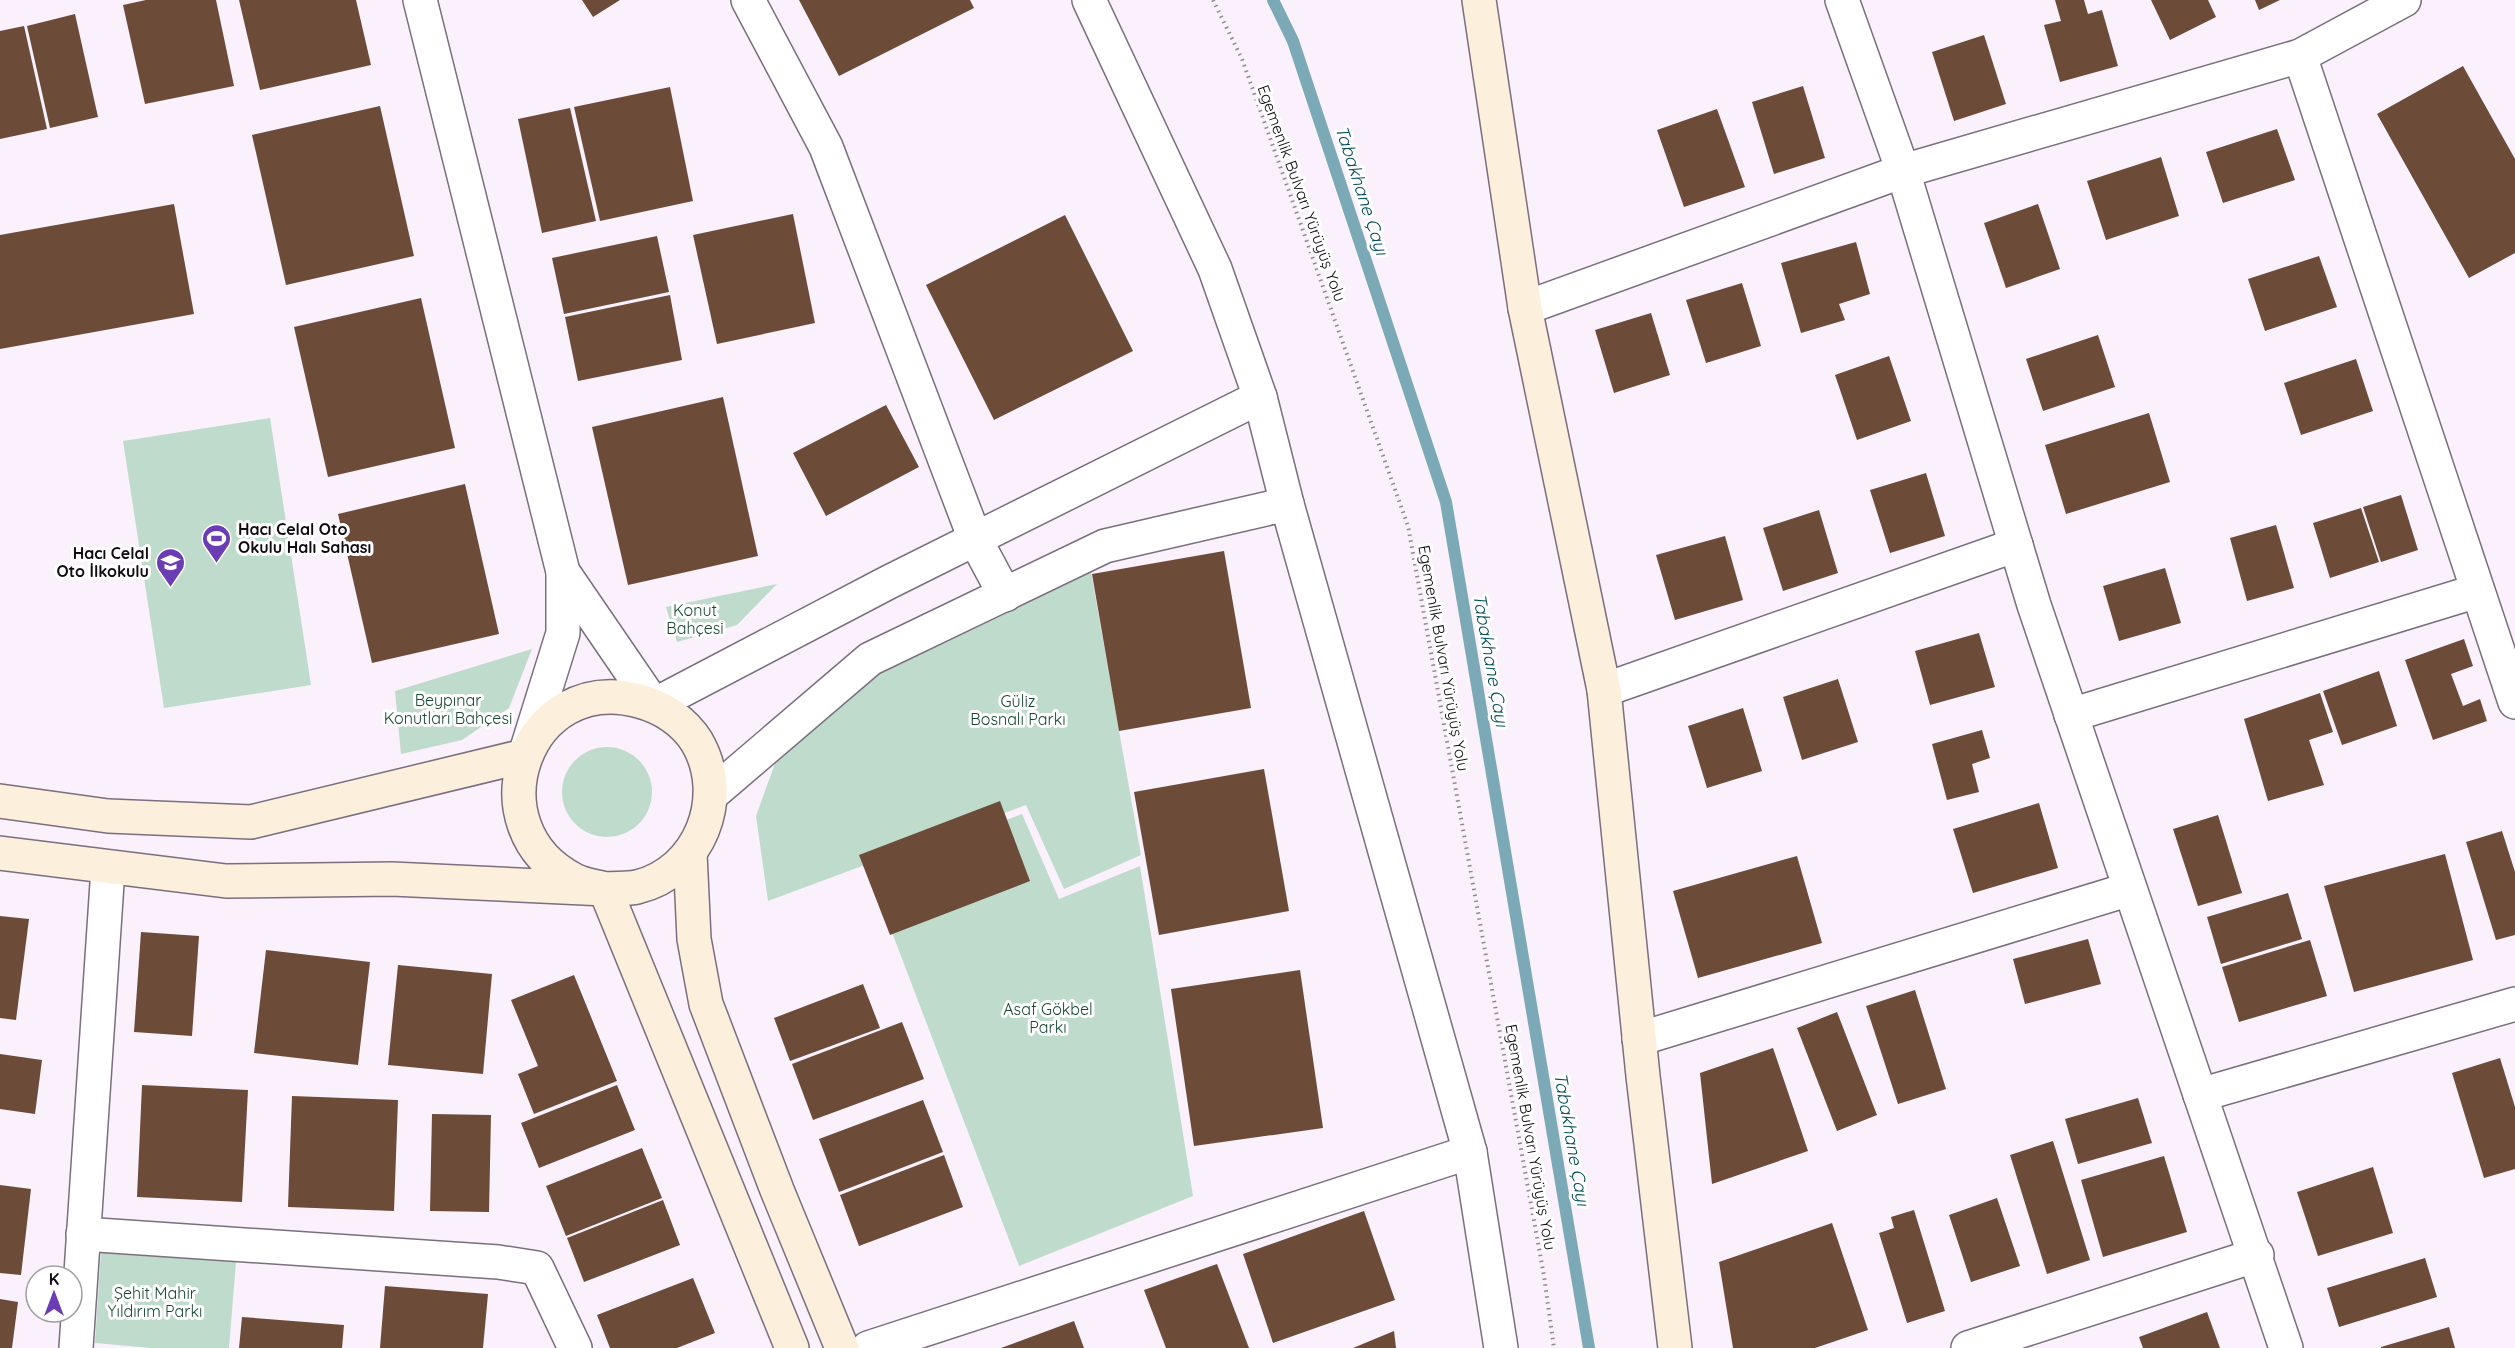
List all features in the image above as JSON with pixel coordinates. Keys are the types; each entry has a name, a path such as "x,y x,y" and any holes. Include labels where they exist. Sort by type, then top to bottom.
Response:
{"main road":[{"path":"1479,0 1525,308 1604,690 1639,1039 1675,1348"},
{"path":"0,853 226,881 392,879 605,889 637,887 666,874 690,853 706,825 711,794 708,766 696,741 678,720 654,705 625,697 593,698 565,710 549,723 541,730 524,756 518,785 520,815 531,843 550,865 576,881 605,889"},
{"path":"0,801 108,816 251,822 524,756"},
{"path":"690,853 694,939 706,1004 773,1179 842,1348"},
{"path":"605,889 792,1348"}],"street":[{"path":"420,0 562,572 562,633 524,756"},
{"path":"748,0 826,147 975,539 1005,594"},
{"path":"1089,0 1215,269 1260,397 1287,504 1470,1152 1501,1348"},
{"path":"1842,0 1903,171 2016,545 2071,715 2257,1255 2286,1348"},
{"path":"1525,308 1903,171 2300,56 2404,0"},
{"path":"2300,56 2515,702"},
{"path":"562,572 654,705 975,539 1260,397"},
{"path":"711,794 870,659 1106,546 1287,504"},
{"path":"1604,690 2016,545"},
{"path":"2071,715 2477,591"},
{"path":"76,1348 108,868"},
{"path":"1639,1039 2130,889"},
{"path":"2200,1095 2515,1004"},
{"path":"868,1348 1470,1152"},
{"path":"83,1234 486,1261 537,1268 575,1348"},
{"path":"1968,1348 2257,1255"}],"path":[{"name":"Egemenlik Bulvarı Yürüyüş Yolu","path":"1213,0 1242,59 1408,526 1544,1276 1554,1348"}],"green space":[{"name":"Hacı Celal Oto Okulu Halı Sahası","path":"270,418 311,685 164,708 123,441"},
{"name":"Güliz Bosnalı Parkı","path":"1091,572 1141,855 1064,889 1026,805 768,901 756,816 783,741 875,669"},
{"name":"Konut Bahçesi","path":"777,584 737,625 677,642 666,607"},
{"name":"Beypınar Konutları Bahçesi","path":"532,649 509,708 462,740 401,754 395,691"},
{"path":"607,747 624,750 639,760 649,775 652,792 649,809 639,824 624,834 607,837 590,834 575,824 565,809 562,792 565,775 575,760 590,750"},
{"name":"Asaf Gökbel Parkı","path":"1022,814 1059,899 1140,866 1193,1196 1019,1266 869,872"},
{"name":"Şehit Mahir Yıldırım Parkı","path":"101,1252 236,1262 229,1348 151,1348 95,1343"}],"building":[{"path":"146,0 216,0 234,86 145,104 123,5"},
{"path":"239,0 356,0 371,65 260,90"},
{"path":"582,0 620,0 593,17"},
{"path":"799,0 970,0 974,8 839,76"},
{"path":"2055,0 2084,0 2088,14 2102,10 2118,66 2060,82 2044,25 2061,21"},
{"path":"2151,0 2208,0 2216,17 2170,40"},
{"path":"2255,0 2280,0 2259,10"},
{"path":"75,14 98,117 50,128 27,26"},
{"path":"24,26 47,129 0,139 0,31"},
{"path":"1984,35 2006,104 1954,121 1932,52"},
{"path":"2463,66 2515,159 2515,253 2469,278 2377,114"},
{"path":"1803,86 1825,158 1774,174 1752,102"},
{"path":"670,87 693,201 600,221 574,107"},
{"path":"380,106 414,256 286,285 252,135"},
{"path":"570,108 596,221 542,233 518,119"},
{"path":"1717,109 1745,187 1684,207 1657,130"},
{"path":"2277,129 2295,180 2223,203 2206,152"},
{"path":"2161,157 2179,216 2106,240 2087,181"},
{"path":"174,204 194,314 0,349 0,235"},
{"path":"2038,204 2060,269 2006,288 1984,223"},
{"path":"793,214 815,323 717,344 693,235"},
{"path":"1065,215 1133,351 994,420 926,285"},
{"path":"657,236 669,292 564,314 552,258"},
{"path":"1856,242 1870,294 1839,304 1845,320 1801,333 1781,263"},
{"path":"2319,256 2337,307 2265,331 2248,279"},
{"path":"1742,283 1761,346 1706,363 1686,300"},
{"path":"670,295 682,360 578,381 565,317"},
{"path":"421,298 455,448 328,477 294,327"},
{"path":"1651,313 1670,375 1614,393 1595,330"},
{"path":"2098,335 2115,387 2043,411 2026,359"},
{"path":"1889,356 1911,421 1857,440 1835,375"},
{"path":"2356,359 2373,411 2301,435 2284,383"},
{"path":"723,397 758,556 628,585 592,427"},
{"path":"886,405 919,467 826,516 793,453"},
{"path":"2149,413 2170,482 2066,514 2045,445"},
{"path":"1926,473 1945,536 1890,553 1870,490"},
{"path":"465,484 499,634 372,663 338,514"},
{"path":"2401,495 2418,550 2381,562 2363,507"},
{"path":"2361,508 2379,562 2330,578 2313,523"},
{"path":"1819,510 1838,573 1783,591 1763,528"},
{"path":"2276,525 2294,588 2247,601 2230,538"},
{"path":"1725,536 1743,600 1675,620 1656,555"},
{"path":"1224,551 1251,708 1119,731 1092,574"},
{"path":"2165,568 2181,623 2119,641 2103,586"},
{"path":"1979,633 1995,687 1930,705 1915,651"},
{"path":"2464,639 2473,666 2451,674 2463,706 2480,699 2487,721 2433,740 2405,660"},
{"path":"2379,671 2397,726 2342,745 2323,691"},
{"path":"1838,679 1858,742 1802,760 1783,697"},
{"path":"2320,693 2333,732 2309,740 2324,785 2268,801 2244,719"},
{"path":"1743,708 1762,771 1707,788 1688,726"},
{"path":"1982,730 1990,758 1972,764 1979,792 1947,800 1932,744"},
{"path":"1264,769 1289,911 1159,935 1134,792"},
{"path":"1000,801 1030,881 890,935 859,855"},
{"path":"2039,803 2058,868 1973,893 1953,829"},
{"path":"2218,815 2242,893 2198,906 2173,829"},
{"path":"2502,831 2515,872 2515,935 2496,940 2466,842"},
{"path":"2445,854 2473,960 2354,992 2324,886"},
{"path":"1797,856 1822,943 1698,978 1673,891"},
{"path":"2288,893 2302,939 2221,964 2207,917"},
{"path":"0,916 29,919 16,1020 0,1018"},
{"path":"141,932 199,936 192,1036 134,1032"},
{"path":"2088,939 2101,984 2025,1004 2013,959"},
{"path":"2310,940 2327,996 2239,1022 2222,967"},
{"path":"266,950 370,962 358,1065 254,1053"},
{"path":"398,965 492,974 483,1074 388,1065"},
{"path":"1300,970 1323,1128 1194,1146 1171,989"},
{"path":"574,975 617,1081 534,1114 518,1074 538,1066 511,1000"},
{"path":"863,984 880,1028 790,1061 774,1018"},
{"path":"1915,990 1946,1089 1898,1104 1866,1006"},
{"path":"1837,1012 1877,1115 1837,1131 1797,1028"},
{"path":"902,1022 924,1079 813,1120 792,1064"},
{"path":"1773,1048 1808,1151 1712,1184 1700,1073"},
{"path":"0,1054 42,1060 35,1114 0,1109"},
{"path":"2500,1058 2515,1107 2515,1169 2484,1178 2452,1073"},
{"path":"142,1085 248,1090 242,1202 137,1197"},
{"path":"617,1085 635,1130 539,1168 521,1123"},
{"path":"292,1096 398,1100 394,1211 288,1207"},
{"path":"2138,1098 2152,1143 2078,1164 2065,1119"},
{"path":"923,1100 943,1152 839,1192 819,1139"},
{"path":"432,1114 491,1115 489,1212 430,1211"},
{"path":"2053,1141 2090,1260 2047,1274 2010,1155"},
{"path":"642,1148 662,1198 566,1236 546,1186"},
{"path":"944,1155 963,1207 859,1246 840,1195"},
{"path":"2164,1156 2187,1232 2103,1257 2081,1180"},
{"path":"2373,1167 2393,1233 2318,1256 2297,1192"},
{"path":"0,1185 31,1189 21,1275 0,1273"},
{"path":"1997,1198 2020,1266 1971,1282 1949,1215"},
{"path":"663,1200 680,1245 584,1282 567,1238"},
{"path":"1914,1210 1945,1311 1907,1323 1879,1233 1894,1228 1891,1217"},
{"path":"1364,1211 1395,1300 1273,1343 1243,1254"},
{"path":"1832,1223 1868,1330 1815,1348 1733,1348 1719,1262"},
{"path":"2425,1258 2437,1297 2339,1327 2327,1288"},
{"path":"1217,1264 1249,1348 1166,1348 1144,1290"},
{"path":"693,1278 715,1333 677,1348 610,1348 597,1315"},
{"path":"385,1286 488,1294 483,1348 380,1348"},
{"path":"0,1299 18,1302 12,1348 0,1348"},
{"path":"2207,1312 2220,1348 2143,1348 2139,1337"},
{"path":"242,1317 344,1325 342,1348 239,1348"},
{"path":"1074,1321 1084,1348 1001,1348"},
{"path":"2449,1327 2455,1348 2381,1348 2381,1347"},
{"path":"1394,1331 1396,1348 1353,1348"}],"waterway":[{"name":"Tabakhane Çayı","path":"1273,0 1293,41 1446,502 1589,1348"}],"place":[{"name":"Hacı Celal Oto Okulu Halı Sahası","path":"217,564"},
{"name":"Hacı Celal Oto İlkokulu","path":"170,588"}]}
